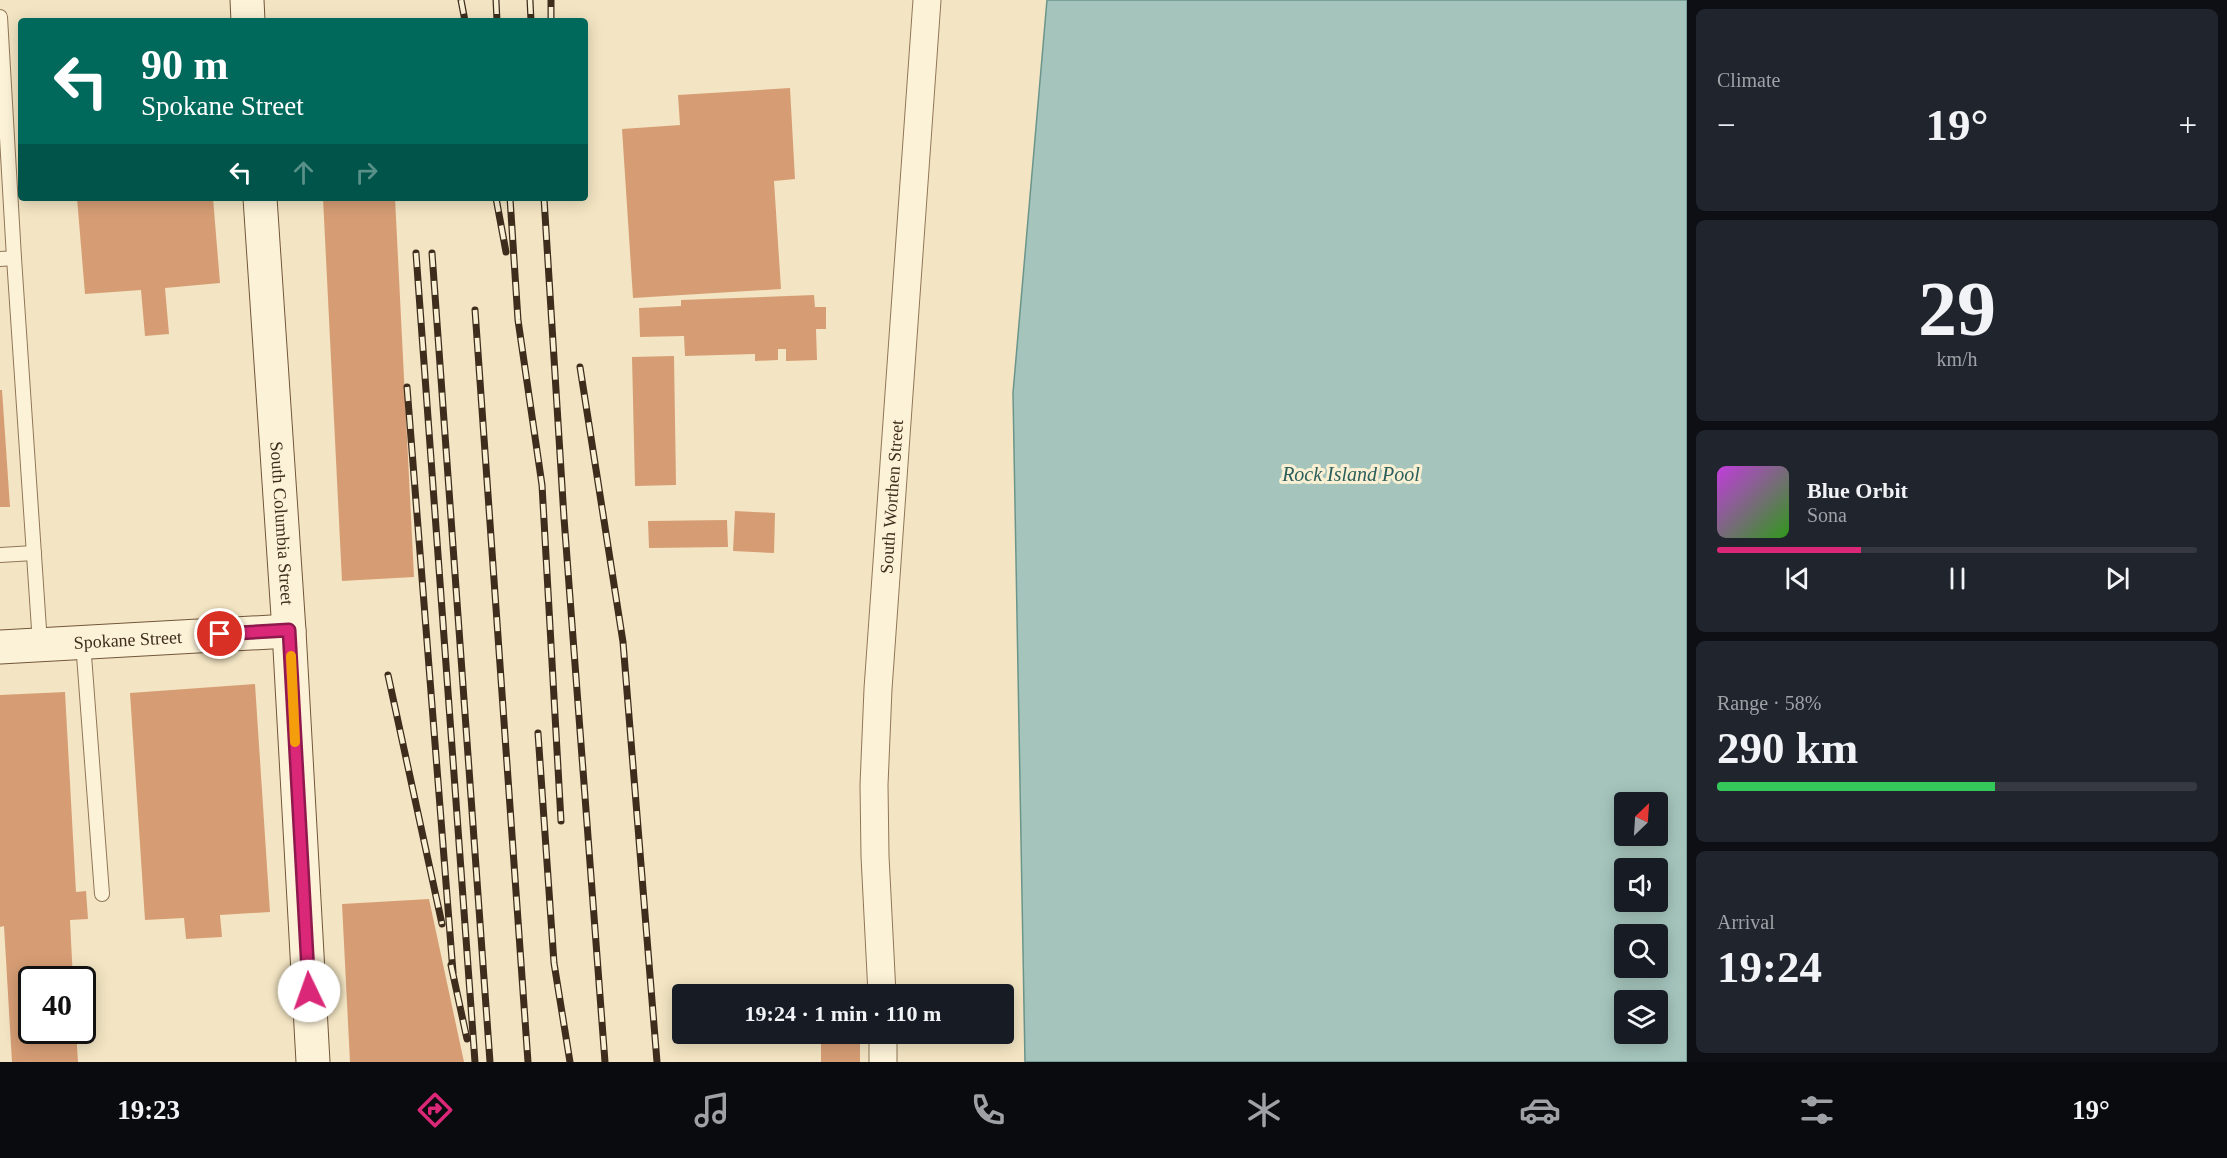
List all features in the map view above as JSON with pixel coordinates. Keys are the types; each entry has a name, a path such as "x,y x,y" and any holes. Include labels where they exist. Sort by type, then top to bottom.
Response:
{"street":[{"path":"247,0 248,18"},
{"name":"South Worthen Street","path":"881,984 874,855 878,689 927,0"},
{"name":"South Columbia Street","path":"260,201 289,630 313,1062"},
{"name":"Spokane Street","path":"0,647 289,630"},
{"path":"883,1044 883,1062"}],"lane":[{"path":"0,17 7,259 34,553 40,645"},
{"path":"0,555 34,553"},
{"path":"83,642 102,894"}],"water":[{"name":"Rock Island Pool","path":"1047,0 1687,0 1687,1062 1025,1062 1013,393"}],"building":[{"path":"790,88 795,179 774,181 781,289 633,298 622,129 680,125 678,95"},
{"path":"77,201 213,201 220,283 165,288 169,334 145,336 141,290 85,294"},
{"path":"323,201 395,201 414,577 342,581"},
{"path":"814,295 815,307 826,307 826,329 816,329 817,360 786,361 786,349 778,349 778,360 755,361 755,354 685,356 684,336 640,337 639,308 681,306 681,300"},
{"path":"674,356 676,485 635,486 632,357"},
{"path":"0,390 2,390 10,507 0,507"},
{"path":"735,511 775,513 774,553 733,551"},
{"path":"727,520 728,547 649,548 648,521"},
{"path":"255,684 270,912 220,915 222,937 186,939 184,918 145,920 130,693"},
{"path":"65,692 76,892 86,891 88,919 70,920 72,966 18,966 18,1044 77,1044 78,1062 12,1062 4,926 0,927 0,695"},
{"path":"429,899 464,1062 350,1062 342,904"},
{"path":"821,1044 860,1044 860,1062 821,1062"}],"railway":[{"path":"461,0 464,18"},
{"path":"496,0 497,18"},
{"path":"530,0 531,18"},
{"path":"551,0 551,18"},
{"path":"497,201 506,252"},
{"path":"510,201 518,320 542,485 561,821"},
{"path":"544,201 564,518 605,1062"},
{"path":"416,253 475,1062"},
{"path":"432,253 490,1062"},
{"path":"475,310 528,1062"},
{"path":"580,367 623,642 657,1062"},
{"path":"407,387 453,972"},
{"path":"388,675 442,924"},
{"path":"538,733 554,963 570,1062"},
{"path":"451,965 467,1039"}],"slow traffic":[{"path":"291,656 295,742"}],"route":[{"path":"220,634 289,630 309,991"}]}
